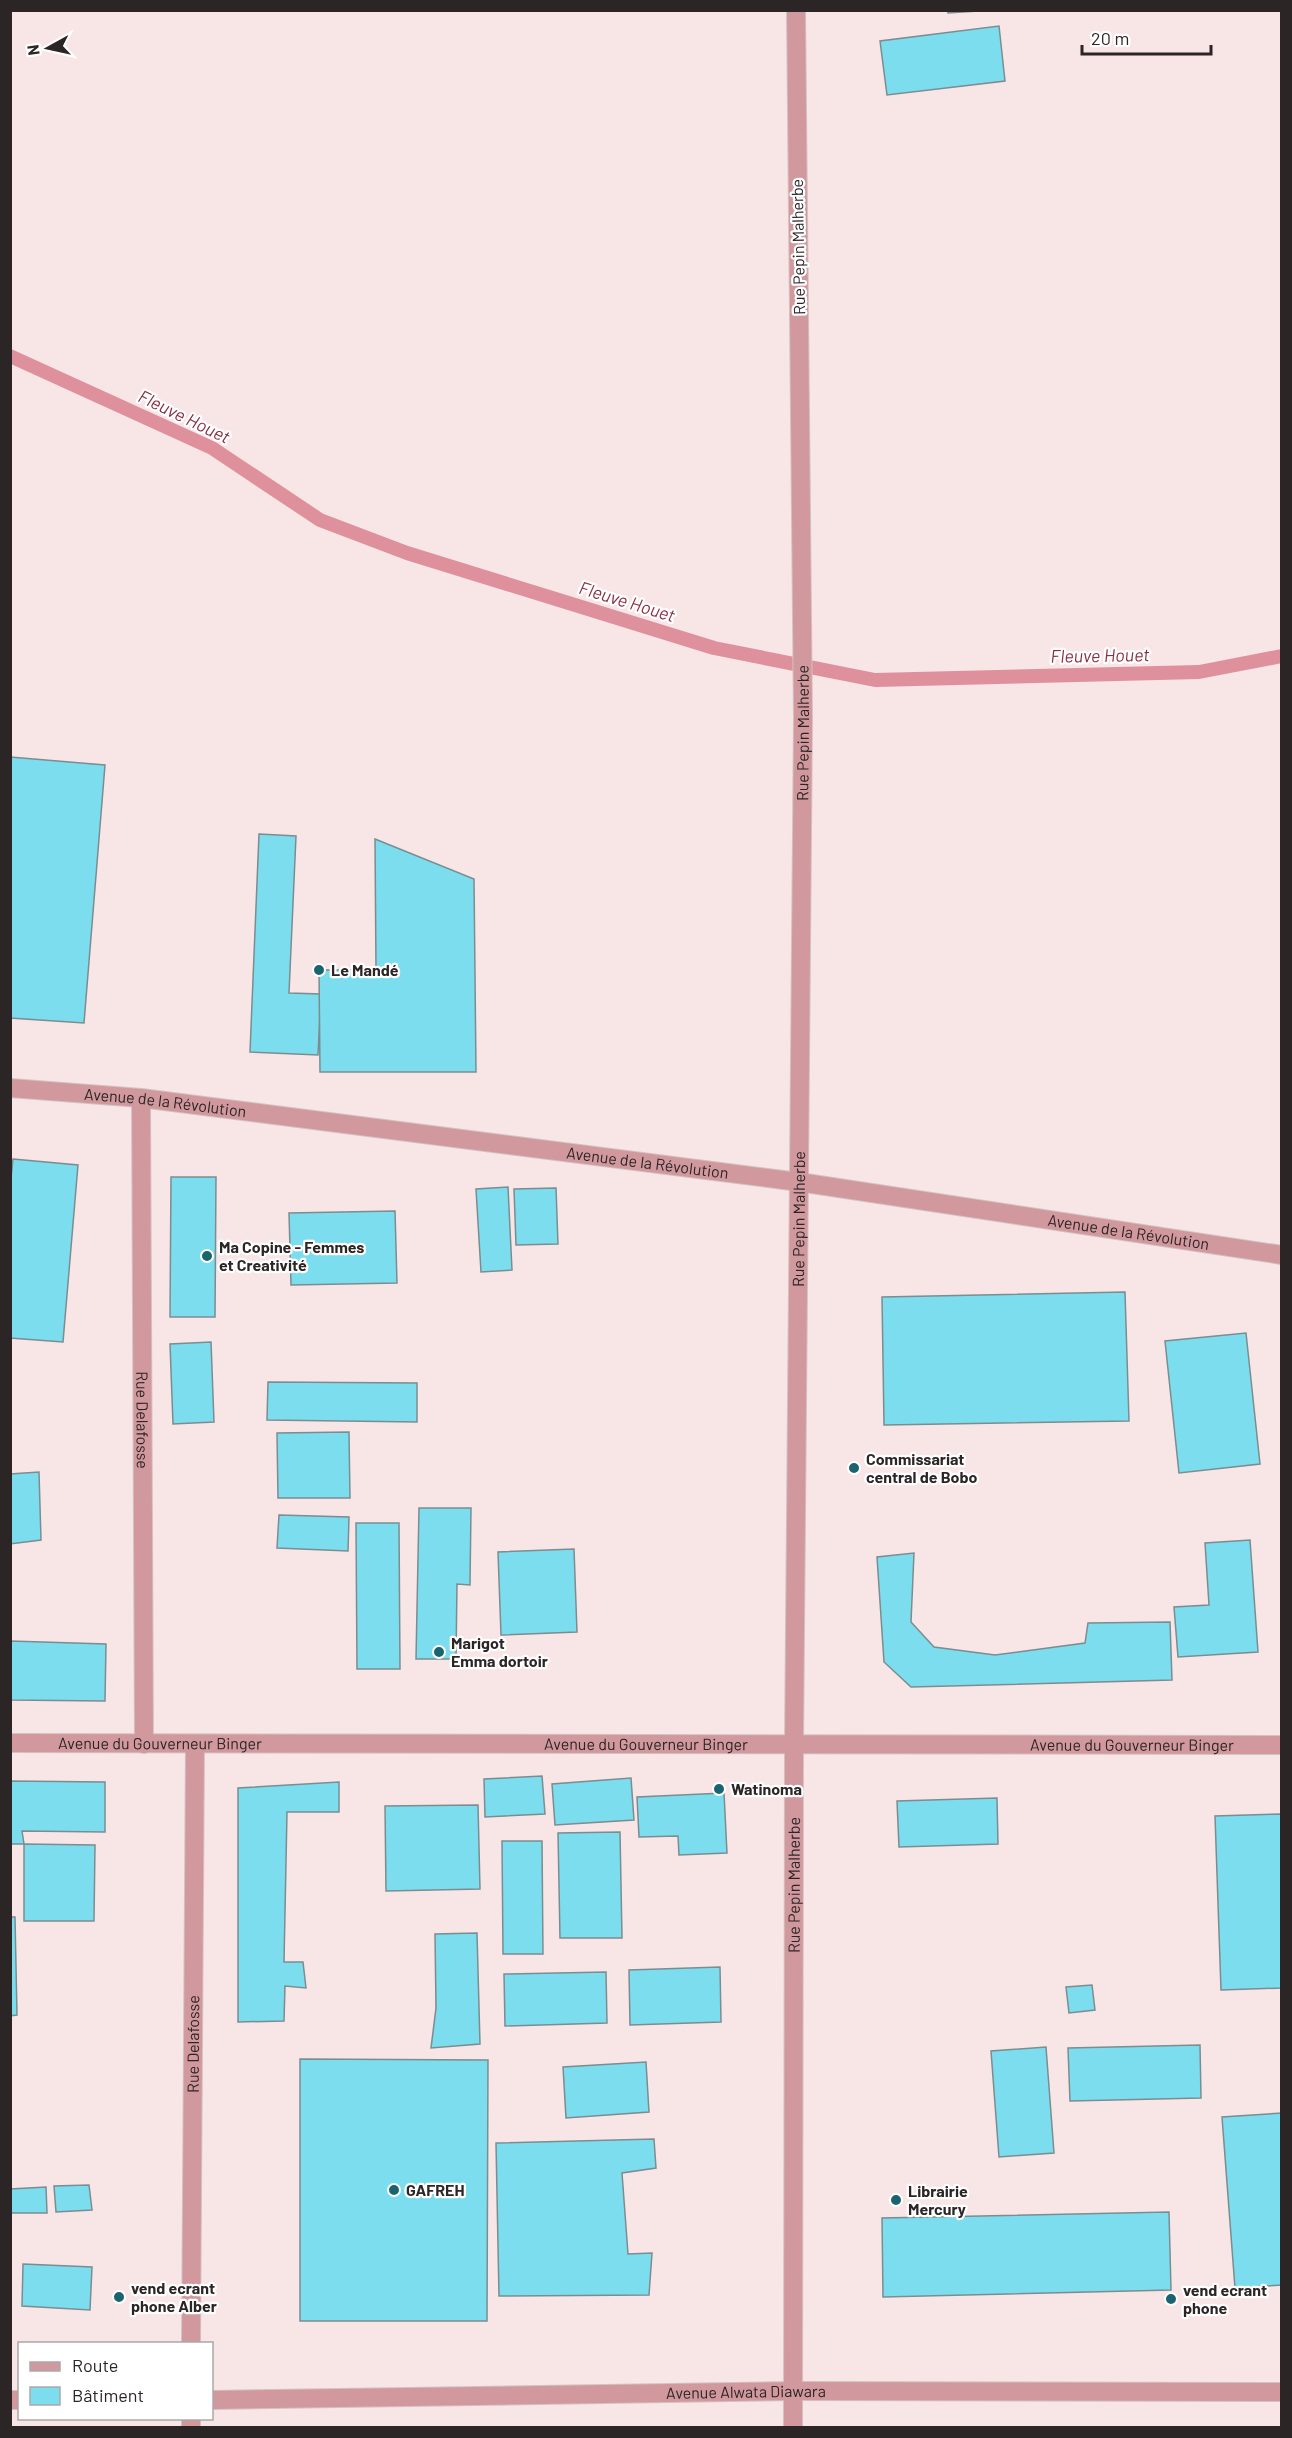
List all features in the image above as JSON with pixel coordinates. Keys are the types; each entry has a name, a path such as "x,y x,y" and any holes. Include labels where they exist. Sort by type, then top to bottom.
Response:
{"street":[{"name":"Rue Pepin Malherbe","path":"793,2427 794,1745 803,717 796,10"},
{"name":"Avenue de la Révolution","path":"10,1088 141,1098 799,1182 1281,1255"},
{"name":"Rue Delafosse","path":"141,1098 144,1744"},
{"name":"Avenue du Gouverneur Binger","path":"10,1743 1281,1745"},
{"name":"Rue Delafosse","path":"191,2342 195,1744"},
{"name":"Avenue Alwata Diawara","path":"213,2400 793,2391 1281,2392"}],"building":[{"path":"948,10 994,10 948,13"},
{"path":"999,26 1005,81 887,95 880,41"},
{"path":"10,757 105,765 84,1023 10,1018"},
{"path":"259,834 296,836 289,993 321,994 318,1055 250,1052"},
{"path":"375,839 474,879 476,1072 320,1072 319,970 376,970"},
{"path":"13,1159 78,1165 63,1342 10,1338 10,1188"},
{"path":"171,1177 216,1177 215,1317 170,1317"},
{"path":"508,1187 512,1270 481,1272 476,1189"},
{"path":"556,1188 558,1244 516,1245 514,1189"},
{"path":"395,1211 397,1283 291,1285 289,1213"},
{"path":"1125,1292 1129,1421 884,1425 882,1297"},
{"path":"1246,1333 1260,1464 1179,1473 1165,1341"},
{"path":"211,1342 214,1422 173,1424 170,1344"},
{"path":"268,1382 417,1383 417,1422 267,1420"},
{"path":"349,1432 350,1498 278,1498 277,1433"},
{"path":"39,1472 41,1540 10,1544 10,1474"},
{"path":"419,1508 471,1508 470,1585 457,1584 456,1659 416,1659"},
{"path":"279,1515 349,1517 348,1551 277,1548"},
{"path":"356,1523 399,1523 400,1669 357,1669"},
{"path":"1250,1540 1258,1652 1178,1657 1174,1607 1209,1605 1205,1543"},
{"path":"574,1549 577,1632 501,1635 498,1552"},
{"path":"914,1553 911,1622 934,1647 995,1655 1085,1643 1088,1623 1170,1622 1172,1680 911,1687 884,1662 877,1557"},
{"path":"10,1641 106,1644 105,1701 10,1700"},
{"path":"542,1776 545,1814 485,1817 484,1779"},
{"path":"631,1778 634,1820 555,1825 552,1784"},
{"path":"10,1781 105,1782 105,1832 22,1831 24,1844 10,1844"},
{"path":"339,1782 339,1812 287,1812 284,1962 303,1962 306,1988 285,1986 284,2021 238,2022 238,1788"},
{"path":"724,1793 727,1853 679,1855 678,1836 639,1837 637,1797"},
{"path":"997,1798 998,1844 899,1847 897,1801"},
{"path":"478,1805 480,1889 386,1891 385,1806"},
{"path":"1282,1814 1282,1988 1221,1990 1215,1816"},
{"path":"620,1832 622,1938 560,1938 558,1833"},
{"path":"502,1841 542,1841 543,1954 503,1954"},
{"path":"24,1844 95,1845 94,1921 24,1921"},
{"path":"10,1917 15,1917 17,2015 10,2016"},
{"path":"477,1933 480,2044 431,2048 436,2008 435,1934"},
{"path":"720,1967 721,2022 630,2025 629,1970"},
{"path":"606,1972 607,2023 505,2026 504,1974"},
{"path":"1092,1985 1095,2010 1069,2013 1066,1987"},
{"path":"1200,2045 1201,2098 1070,2101 1068,2048"},
{"path":"1046,2047 1054,2153 999,2157 991,2051"},
{"name":"GAFREH","path":"300,2059 488,2060 487,2321 300,2321"},
{"path":"646,2062 649,2112 566,2118 563,2067"},
{"path":"1282,2113 1282,2285 1235,2288 1222,2117"},
{"path":"654,2139 656,2168 622,2173 628,2254 652,2253 649,2295 499,2296 496,2143"},
{"path":"89,2185 92,2210 56,2212 54,2186"},
{"path":"46,2187 47,2213 10,2213 10,2189"},
{"path":"1169,2212 1171,2290 883,2297 882,2218"},
{"path":"23,2264 92,2267 90,2310 22,2306"}],"waterway":[{"name":"Fleuve Houet","path":"10,356 212,448 320,520 407,553 714,648 875,680 1199,672 1282,656"}],"place":[{"name":"Le Mandé","path":"319,970"},
{"name":"Ma Copine - Femmes et Creativité","path":"207,1256"},
{"name":"Commissariat central de Bobo","path":"854,1468"},
{"name":"Marigot Emma dortoir","path":"439,1652"},
{"name":"Watinoma","path":"719,1789"},
{"name":"GAFREH","path":"394,2190"},
{"name":"Librairie Mercury","path":"896,2200"},
{"name":"vend ecrant phone Alber","path":"119,2297"},
{"name":"vend ecrant phone","path":"1171,2299"}]}
